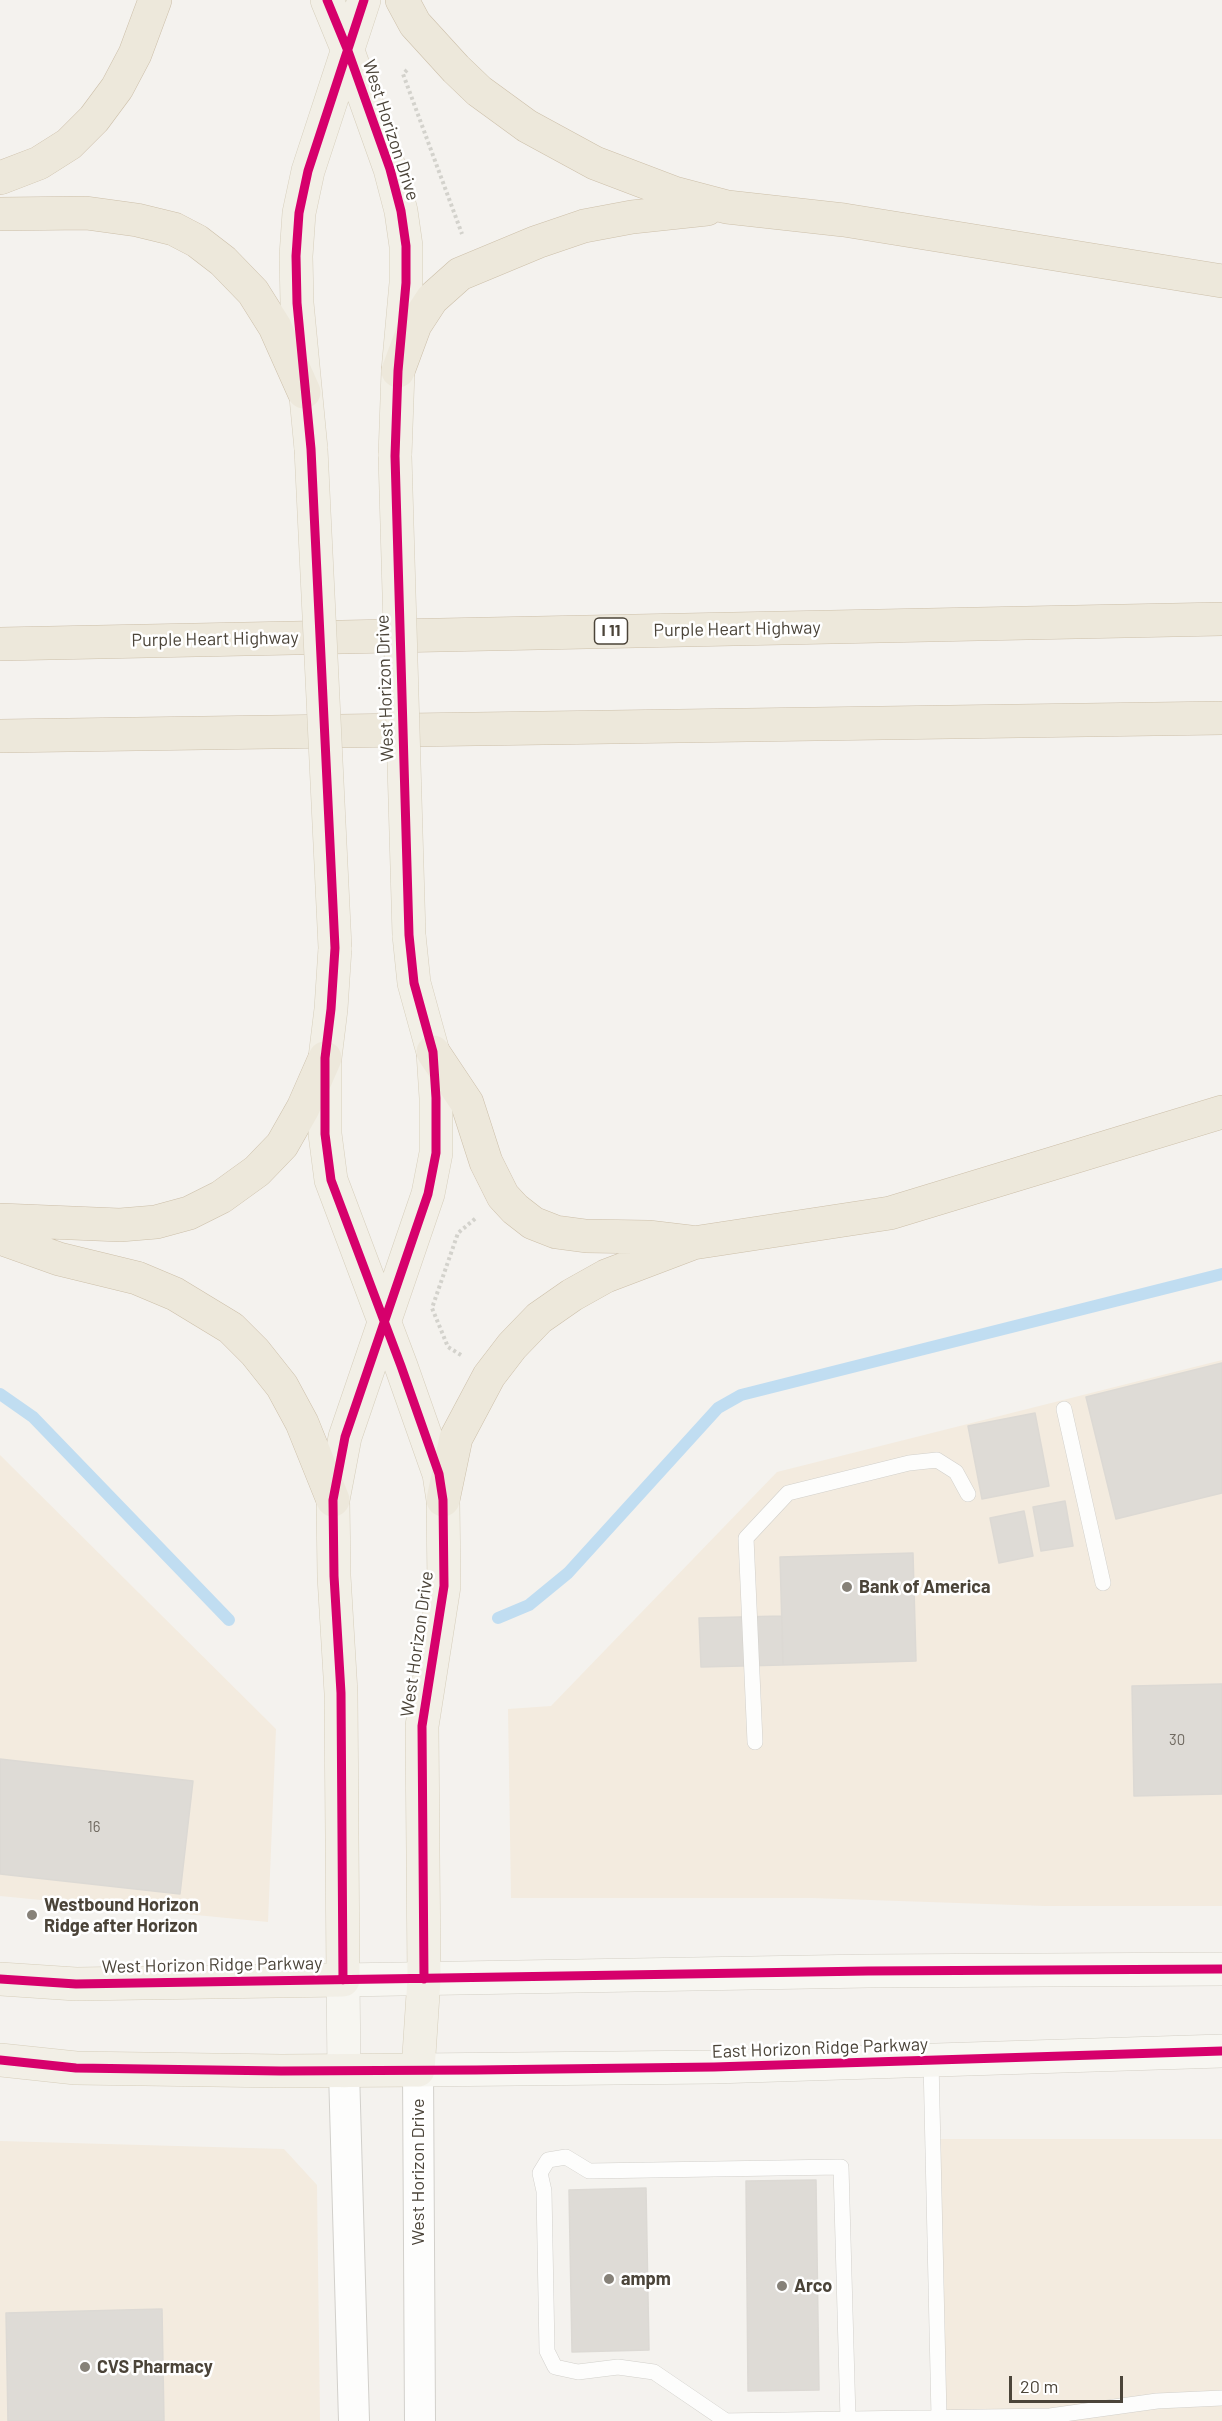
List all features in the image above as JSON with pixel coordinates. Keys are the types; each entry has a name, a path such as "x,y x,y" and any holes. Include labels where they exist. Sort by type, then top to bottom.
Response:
{"highway":[{"path":"0,178 49,157 69,144 94,118 117,88 135,54 155,0"},
{"path":"402,0 416,24 479,91 527,126 596,163 632,178 727,207 844,219 1222,281"},
{"path":"398,370 415,325 432,299 460,274 537,242 584,226 632,217 727,207"},
{"path":"0,214 86,213 137,219 174,229 196,241 223,261 253,292 275,327 304,392"},
{"name":"Purple Heart Highway","path":"0,644 1222,619"},
{"path":"0,736 1222,718"},
{"path":"434,1052 466,1103 486,1162 503,1196 515,1209 534,1223 556,1232 586,1236 648,1237 693,1243"},
{"path":"0,1220 120,1225 156,1222 189,1213 221,1197 257,1171 282,1145 303,1108 325,1058"},
{"path":"443,1500 456,1438 481,1389 512,1346 539,1318 572,1295 606,1276 693,1243 890,1213 1222,1112"},
{"path":"0,1238 59,1259 137,1278 175,1294 231,1328 255,1352 282,1386 302,1423 333,1500"}],"main road":[{"name":"West Horizon Drive","path":"327,0 381,141 401,211 406,246 406,283 398,370 395,456 409,935 414,983 434,1052 436,1098 436,1154 428,1194 345,1437 333,1500 334,1576 341,1693 344,2071"},
{"name":"West Horizon Drive","path":"364,0 308,171 299,213 296,256 297,303 311,449 335,948 325,1058 326,1134 331,1180 439,1474 443,1500 444,1586 422,1726 424,1979 418,2070"},
{"path":"424,1979 868,1971 1222,1969"},
{"name":"West Horizon Ridge Parkway","path":"0,1979 76,1984 424,1979"},
{"name":"East Horizon Ridge Parkway","path":"418,2070 714,2067 1222,2051"},
{"path":"0,2060 76,2068 418,2070"}],"street":[{"name":"West Horizon Drive","path":"418,2070 420,2421"},
{"name":"West Horizon Drive","path":"344,2071 354,2421"}],"lane":[{"path":"1064,1409 1103,1583"},
{"path":"755,1742 746,1538 788,1493 909,1463 937,1460 956,1472 968,1494"},
{"path":"931,2061 939,2417"},
{"path":"726,2421 654,2372 618,2367 578,2372 555,2367 547,2351 544,2191 540,2173 548,2160 566,2157 589,2170 841,2167 848,2419"},
{"path":"720,2421 1050,2416 1158,2401 1222,2398"}],"path":[{"path":"410,68 403,74 465,240"},
{"path":"464,1357 448,1347 432,1308 458,1233 479,1216"}],"shaded area":[{"path":"1222,1360 1222,1906 1045,1906 812,1898 511,1898 508,1709 551,1706 777,1472"},
{"path":"0,1455 276,1729 268,1922 0,1896"},
{"path":"933,2139 1222,2139 1222,2421 718,2421 939,2417"},
{"path":"0,2141 284,2149 317,2185 320,2421 0,2421"}],"building":[{"path":"1222,1363 1222,1493 1116,1519 1086,1397"},
{"path":"1035,1413 1049,1486 982,1499 968,1426"},
{"path":"1065,1501 1073,1546 1041,1551 1033,1507"},
{"path":"1024,1511 1033,1556 999,1563 990,1518"},
{"name":"Bank of America","path":"913,1553 916,1661 783,1665 780,1557"},
{"path":"782,1616 783,1665 701,1667 699,1618"},
{"path":"1222,1684 1222,1794 1134,1796 1132,1686"},
{"path":"0,1759 193,1781 180,1894 0,1874"},
{"path":"816,2180 819,2390 748,2391 746,2181"},
{"name":"ampm","path":"646,2188 649,2350 572,2352 569,2190"},
{"name":"CVS Pharmacy","path":"162,2309 164,2421 8,2421 6,2313"}],"waterway":[{"path":"498,1618 529,1605 568,1573 718,1408 741,1395 1222,1274"},
{"path":"0,1394 33,1417 229,1620"}],"cycle path":[{"path":"327,0 348,51 390,169 401,211 406,246 406,283 398,371 395,456 409,935 414,983 433,1052 436,1098 436,1153 428,1194 345,1437 333,1500 334,1576 341,1693 343,1980"},
{"path":"364,0 308,171 299,213 296,256 297,303 311,449 335,948 325,1058 325,1134 331,1180 439,1474 443,1500 444,1586 422,1726 424,1979"},
{"path":"0,1979 76,1984 868,1971 1222,1969"},
{"path":"0,2060 76,2068 281,2071 476,2070 714,2067 1222,2051"}],"place":[{"name":"Bank of America","path":"847,1587"},
{"name":"Westbound Horizon Ridge after Horizon","path":"32,1915"},
{"name":"ampm","path":"609,2279"},
{"name":"Arco","path":"782,2286"},
{"name":"CVS Pharmacy","path":"85,2367"}]}
